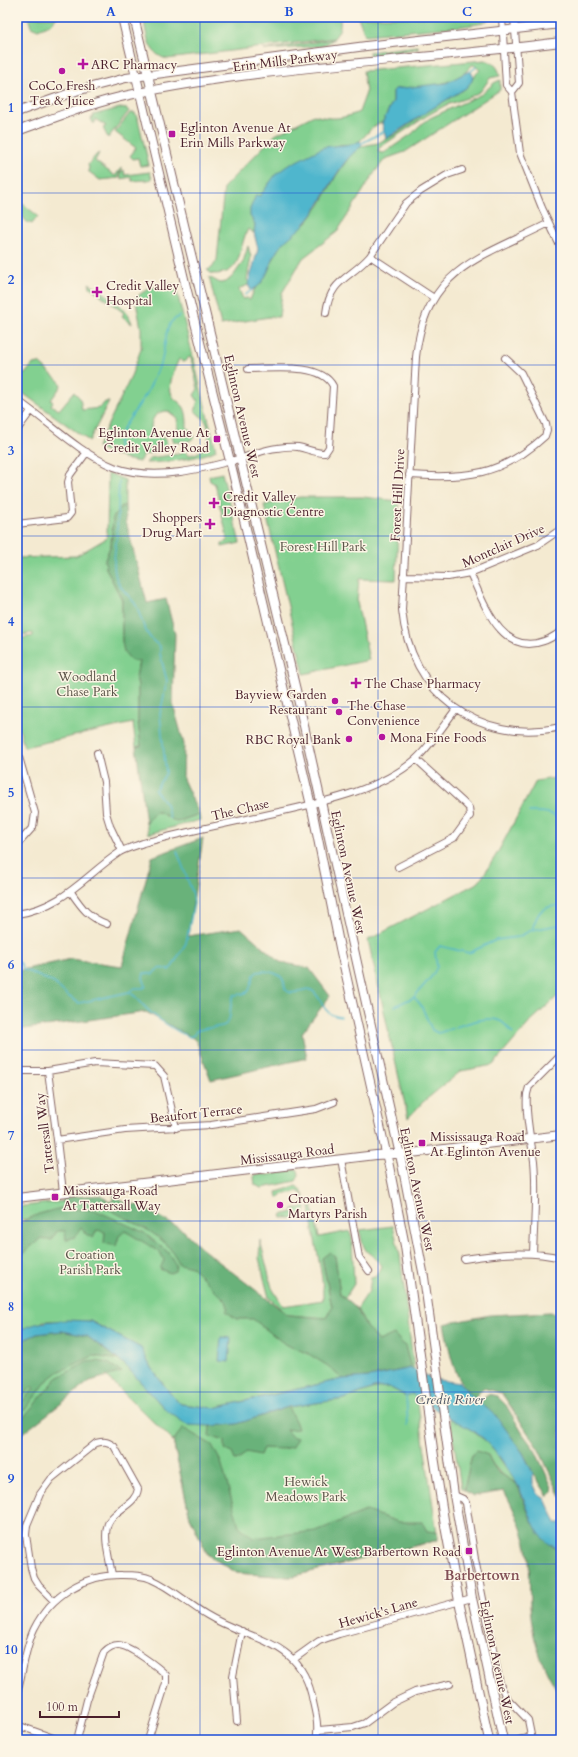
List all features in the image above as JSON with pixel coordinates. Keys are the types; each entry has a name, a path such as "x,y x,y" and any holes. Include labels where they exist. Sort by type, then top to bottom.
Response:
{"main road":[{"name":"Eglinton Avenue West","path":"122,17 185,283 230,461 310,805 386,1154 405,1246 434,1456 459,1601 489,1740"},
{"name":"Eglinton Avenue West","path":"134,17 241,458 322,802 399,1154 424,1276 447,1457 472,1598 503,1740"},
{"name":"Erin Mills Parkway","path":"17,112 76,91 149,75 366,46 561,24"},
{"name":"Erin Mills Parkway","path":"17,131 96,104 153,91 270,74 561,42"},
{"name":"Mississauga Road","path":"17,1198 341,1159 399,1154 561,1135"}],"street":[{"path":"502,17 506,85 512,92 520,153 561,248"},
{"path":"512,92 519,83 514,17"},
{"path":"326,313 327,302 333,288 363,264 370,256 399,211 412,197 447,175 462,170"},
{"name":"Forest Hill Drive","path":"549,223 469,262 457,271 434,298 422,324 417,345 403,576 403,620 410,650 425,678 434,689 456,709 489,726 518,731 544,731 561,727"},
{"path":"370,256 434,298"},
{"path":"409,475 440,477 474,475 509,462 545,436 547,430 546,424 521,373 505,358"},
{"path":"17,400 87,452 127,471 143,473 184,471 230,461 278,448 297,447 317,453 325,453 329,447 333,386 328,379 315,372 304,369 248,369"},
{"path":"17,430 31,410"},
{"path":"17,524 67,518 71,514 68,482 70,474 87,452"},
{"name":"Montclair Drive","path":"403,576 448,577 470,573 538,545 561,529"},
{"path":"470,573 493,621 508,637 519,642 532,643 544,641 561,632"},
{"name":"The Chase","path":"17,914 34,910 54,902 71,892 122,851 158,839 322,802 349,794 394,774 416,759 456,709"},
{"path":"17,750 35,813 33,827 17,845"},
{"path":"97,753 104,782 106,813 110,826 122,851"},
{"path":"398,867 454,838 470,816 469,808 464,802 416,759"},
{"path":"71,892 82,909 95,919 107,924"},
{"path":"533,1254 535,1192 534,1160 530,1139 526,1099 529,1087 561,1055"},
{"path":"17,1071 48,1071 96,1062 155,1066 164,1076 176,1128"},
{"name":"Tattersall Way","path":"48,1071 62,1192"},
{"name":"Beaufort Terrace","path":"57,1140 125,1130 211,1125 316,1109 334,1102"},
{"path":"341,1159 359,1256 369,1271"},
{"path":"464,1259 518,1253 561,1258"},
{"path":"54,1601 39,1586 31,1568 26,1535 30,1515 40,1494 51,1479 96,1443 103,1441 114,1446 138,1488 137,1495 133,1500 109,1520 106,1536 112,1575"},
{"path":"454,1495 463,1499 466,1503 475,1559 500,1684 506,1697 528,1720 531,1738 519,1740"},
{"path":"17,1693 30,1638 40,1619 54,1601 83,1581 97,1576 132,1575 149,1578 174,1591 207,1615 265,1640 294,1659 312,1694 318,1730 316,1740"},
{"name":"Hewick's Lane","path":"294,1659 319,1641 339,1634 472,1598"},
{"path":"237,1721 233,1676 242,1631"},
{"path":"77,1740 87,1700 104,1652 109,1647 117,1645 124,1646 158,1667 166,1675 166,1683 148,1740"},
{"path":"318,1730 353,1727 365,1723 392,1704 415,1692 450,1684"},
{"path":"17,1725 59,1740"}],"green space":[{"path":"28,17 57,17 50,25 38,30 31,27"},
{"path":"143,17 340,17 340,28 334,38 167,59 155,53 152,48 147,36"},
{"path":"358,17 495,17 479,24 365,35"},
{"path":"334,39 323,46 264,50"},
{"path":"418,46 418,48 370,57 369,52"},
{"path":"485,60 495,65 500,76 490,78 481,91 470,97 446,105 428,115 379,148 378,152 384,153 413,133 430,118 482,94 494,83 500,80 500,90 405,152 385,159 375,172 337,232 303,258 282,293 279,317 269,317 221,325 209,277 220,283 226,282 233,276 243,262 248,246 251,257 247,280 250,282 248,285 239,289 243,299 247,298 250,300 254,290 266,275 278,249 287,238 307,222 320,205 336,176 352,153 362,146 378,143 396,134 430,110 466,88 472,78 480,70 472,65 465,73 447,82 395,89 393,92 393,101 382,123 379,123 371,129 360,141 353,144 339,145 270,182 250,215 255,224 254,233 248,229 235,266 222,273 212,274 207,270 212,268 217,260 224,187 275,135 314,115 326,118 337,118 359,112 366,93 363,71"},
{"path":"120,108 127,109 129,111 108,138 103,128 106,126 95,119 95,123 92,123 91,118 94,117 93,115"},
{"path":"130,113 135,113 138,119 149,165 140,166 138,158 133,159 130,156 136,148 115,132"},
{"path":"99,153 95,161 115,176 121,168 122,170 119,173 119,178 100,180 88,171 88,165"},
{"path":"124,170 125,175 150,172 152,179 132,181 131,177 121,179 120,173"},
{"path":"23,204 38,216 32,224 27,222 22,216 23,211 21,207"},
{"path":"89,283 126,311 132,324 122,316 124,313 90,287"},
{"path":"175,284 216,450 192,458 146,463 150,458 179,454 182,452 182,447 187,447 186,453 189,455 195,454 207,444 209,434 206,422 195,410 198,401 194,395 198,389 191,358 189,357 184,362 179,359 170,386 173,397 184,408 187,427 194,437 187,441 174,442 172,437 178,428 177,418 168,411 161,412 154,417 151,427 156,436 166,439 167,447 163,450 143,455 139,462 124,459 97,447 130,379 141,349 141,328 136,302 134,302 141,293 146,290 158,286"},
{"path":"39,363 60,382 61,386 51,400 53,402 51,405 59,410 74,392 80,398 82,410 100,408 105,402 109,402 89,441 17,389 17,374 20,377 23,373 25,374 33,364"},
{"name":"Woodland Chase Park","path":"108,473 125,480 125,505 121,507 113,518 111,544 105,560 106,568 122,600 122,642 139,661 136,678 138,685 138,722 141,746 136,747 133,723 24,747 20,731 17,728 17,639 33,636 33,633 17,636 17,558 76,556 107,538"},
{"path":"222,473 240,543 222,547 222,543 228,541 215,484 210,481 209,476"},
{"name":"Forest Hill Park","path":"300,497 363,497 399,501 396,580 359,579 357,602 369,660 304,674 264,505"},
{"path":"125,505 126,522 147,603 166,599 175,634 173,704 184,744 183,779 199,814 177,822 159,812 155,812 146,823 136,747 141,746 138,722 138,685 136,678 139,661 132,661 124,652 122,642 122,600 106,568 105,560 111,544 113,518 121,507"},
{"path":"561,777 561,993 531,1021 493,1065 461,1071 423,1102 408,1118 368,940 479,882 498,852 536,781"},
{"path":"155,812 159,812 177,822 199,814 200,820 148,834 146,823"},
{"path":"203,838 188,936 241,928 280,962 309,968 330,996 302,1033 307,1058 211,1080 196,1040 146,1012 17,1030 17,971 71,959 122,966 152,857"},
{"path":"297,1169 299,1175 296,1181 262,1188 255,1185 254,1177 256,1174 269,1175"},
{"path":"296,1186 304,1196 306,1210 301,1216 296,1218 282,1218 281,1215 293,1212 293,1209 303,1207 303,1195 298,1191 281,1195 281,1197 278,1198 277,1192"},
{"path":"114,1194 127,1204 138,1205 184,1231 201,1248 288,1315 326,1318 332,1307 322,1258 330,1252 335,1256 340,1294 357,1309 366,1327 379,1341 394,1334 405,1346 411,1368 369,1377 342,1379 328,1366 307,1353 286,1345 253,1319 236,1319 226,1311 228,1308 226,1301 192,1267 179,1264 163,1241 149,1231 102,1206 82,1203 62,1203 63,1199 70,1197 101,1195 109,1202 113,1200"},
{"path":"97,1197 131,1214 328,1356 342,1379 214,1408 181,1404 173,1397 151,1368 141,1348 90,1321 43,1321 27,1338 37,1334 48,1333 87,1336 124,1364 166,1410 272,1412 288,1407 344,1399 374,1388 389,1387 400,1393 412,1394 417,1397 438,1540 290,1577 237,1573 208,1555 190,1517 173,1441 96,1366 17,1436 17,1253 37,1218 17,1220 17,1207"},
{"path":"312,1205 319,1237 349,1231 352,1237 354,1284 345,1298 340,1294 335,1256 322,1259 332,1307 326,1318 288,1315 269,1298 259,1258 260,1240 272,1288 283,1306 323,1300 322,1277 311,1219 310,1207"},
{"path":"61,1208 95,1210 143,1232 168,1252 176,1265 175,1271 170,1273 160,1269 164,1260 160,1252 125,1231 119,1236 116,1246 104,1243 105,1232 97,1230 93,1238 87,1235 81,1228 75,1237 66,1240 65,1231 57,1231 52,1240 41,1238 17,1259 17,1224 39,1214"},
{"path":"393,1226 400,1255 414,1370 411,1368 405,1346 394,1335 379,1341 366,1327 357,1309 369,1291 371,1278 377,1276 382,1266 364,1247 360,1230"},
{"path":"551,1312 561,1317 561,1497 539,1450 501,1393 483,1388 474,1398 461,1382 456,1373 450,1354 444,1324 490,1315"},
{"path":"62,1331 87,1336 118,1360 93,1356 58,1372 47,1381 17,1420 18,1411 22,1403 34,1389 33,1386 17,1401 17,1343 37,1334"},
{"path":"97,1361 108,1363 122,1372 90,1381 17,1438 17,1425 57,1378 87,1362"},
{"path":"488,1394 497,1396 506,1405 523,1434 535,1450 552,1487 553,1492 548,1496 533,1473 523,1453 478,1402"},
{"path":"288,1407 298,1429 286,1430 291,1436 297,1438 292,1447 282,1449 263,1448 260,1455 246,1452 240,1459 235,1460 232,1453 225,1449 225,1441 209,1436 210,1426 237,1424"},
{"path":"450,1418 463,1424 490,1444 517,1484 496,1469 488,1455 482,1454 472,1455 464,1490 461,1488"},
{"path":"183,1428 212,1445 221,1462 239,1526 253,1538 316,1531 366,1511 399,1522 422,1522 427,1531 437,1532 438,1540 290,1577 237,1573 208,1555 190,1517 173,1441"},
{"path":"477,1451 488,1455 498,1472 517,1484 531,1519 553,1547 561,1550 561,1696 543,1664 533,1630 530,1605 528,1551 520,1524 512,1506 504,1491 473,1496 464,1490 472,1455"}],"water":[{"path":"467,72 471,72 473,75 472,81 466,88 386,139 382,123 393,101 393,91 395,89 446,83"},
{"path":"360,141 362,146 345,162 315,211 305,224 279,248 265,278 256,288 251,290 248,285 258,249 254,233 255,224 250,216 250,209 256,195 260,196 276,174 287,166 324,147 353,144"},
{"name":"Credit River","path":"68,1320 90,1321 141,1348 151,1368 173,1397 181,1404 214,1408 342,1379 369,1377 411,1368 433,1379 460,1383 497,1417 523,1453 533,1473 533,1483 538,1494 545,1499 556,1523 561,1523 561,1550 551,1545 538,1531 517,1484 489,1444 473,1431 439,1412 412,1394 406,1396 389,1387 374,1388 344,1399 288,1407 237,1424 210,1426 187,1425 166,1410 124,1364 87,1336 62,1331 37,1334 17,1343 17,1332 29,1326"},
{"path":"221,1337 231,1338 229,1362 219,1361"}],"waterway":[{"path":"470,72 476,67"},
{"path":"360,144 385,131"},
{"path":"245,295 252,290"},
{"path":"119,453 118,442 122,430 147,393 162,360 167,331 171,322 179,316"},
{"path":"119,482 114,569 119,584 137,607 148,634 151,639 160,646 160,654 167,681 160,714 166,773 155,790 166,804 170,819"},
{"path":"561,810 559,820 561,828"},
{"path":"529,812 542,812 550,814 559,820"},
{"path":"129,992 135,988 144,988 146,986 143,978 144,973 153,974 156,970 169,970 186,943 194,903 193,894 177,851"},
{"path":"395,1006 414,997 432,976 437,967 435,952 440,946 469,953 496,940 518,937 532,930 536,918 541,911 548,907 561,905"},
{"path":"532,930 558,925 561,928"},
{"path":"17,960 23,969 54,983 68,996 79,1003 129,992 160,1020 190,1037 194,1035 196,1031 226,1024 230,1017 231,1004 234,995 243,994 249,991 254,975 261,971 273,972 280,976 284,982 285,989 289,992 292,993 305,989 312,990 331,1014 341,1017"},
{"path":"414,997 421,1005 432,1030 438,1033 470,1022 488,1019 496,1019 502,1022 513,1033"},
{"path":"406,1395 408,1425"}],"place":[{"name":"ARC Pharmacy","path":"83,64"},
{"name":"CoCo Fresh Tea & Juice","path":"62,71"},
{"name":"Eglinton Avenue At Erin Mills Parkway","path":"172,134"},
{"name":"Credit Valley Hospital","path":"97,292"},
{"name":"Eglinton Avenue At Credit Valley Road","path":"217,439"},
{"name":"Credit Valley Diagnostic Centre","path":"214,503"},
{"name":"Shoppers Drug Mart","path":"210,524"},
{"name":"The Chase Pharmacy","path":"356,683"},
{"name":"Bayview Garden Restaurant","path":"335,701"},
{"name":"The Chase Convenience","path":"339,712"},
{"name":"Mona Fine Foods","path":"382,737"},
{"name":"RBC Royal Bank","path":"349,739"},
{"name":"Mississauga Road At Eglinton Avenue","path":"422,1143"},
{"name":"Mississauga Road At Tattersall Way","path":"55,1197"},
{"name":"Croatian Martyrs Parish","path":"280,1205"},
{"name":"Eglinton Avenue At West Barbertown Road","path":"469,1551"}],"district":[{"name":"Barbertown","path":"482,1575"}],"park label":[{"name":"Croation Parish Park","path":"90,1262"},
{"name":"Hewick Meadows Park","path":"306,1488"}]}
